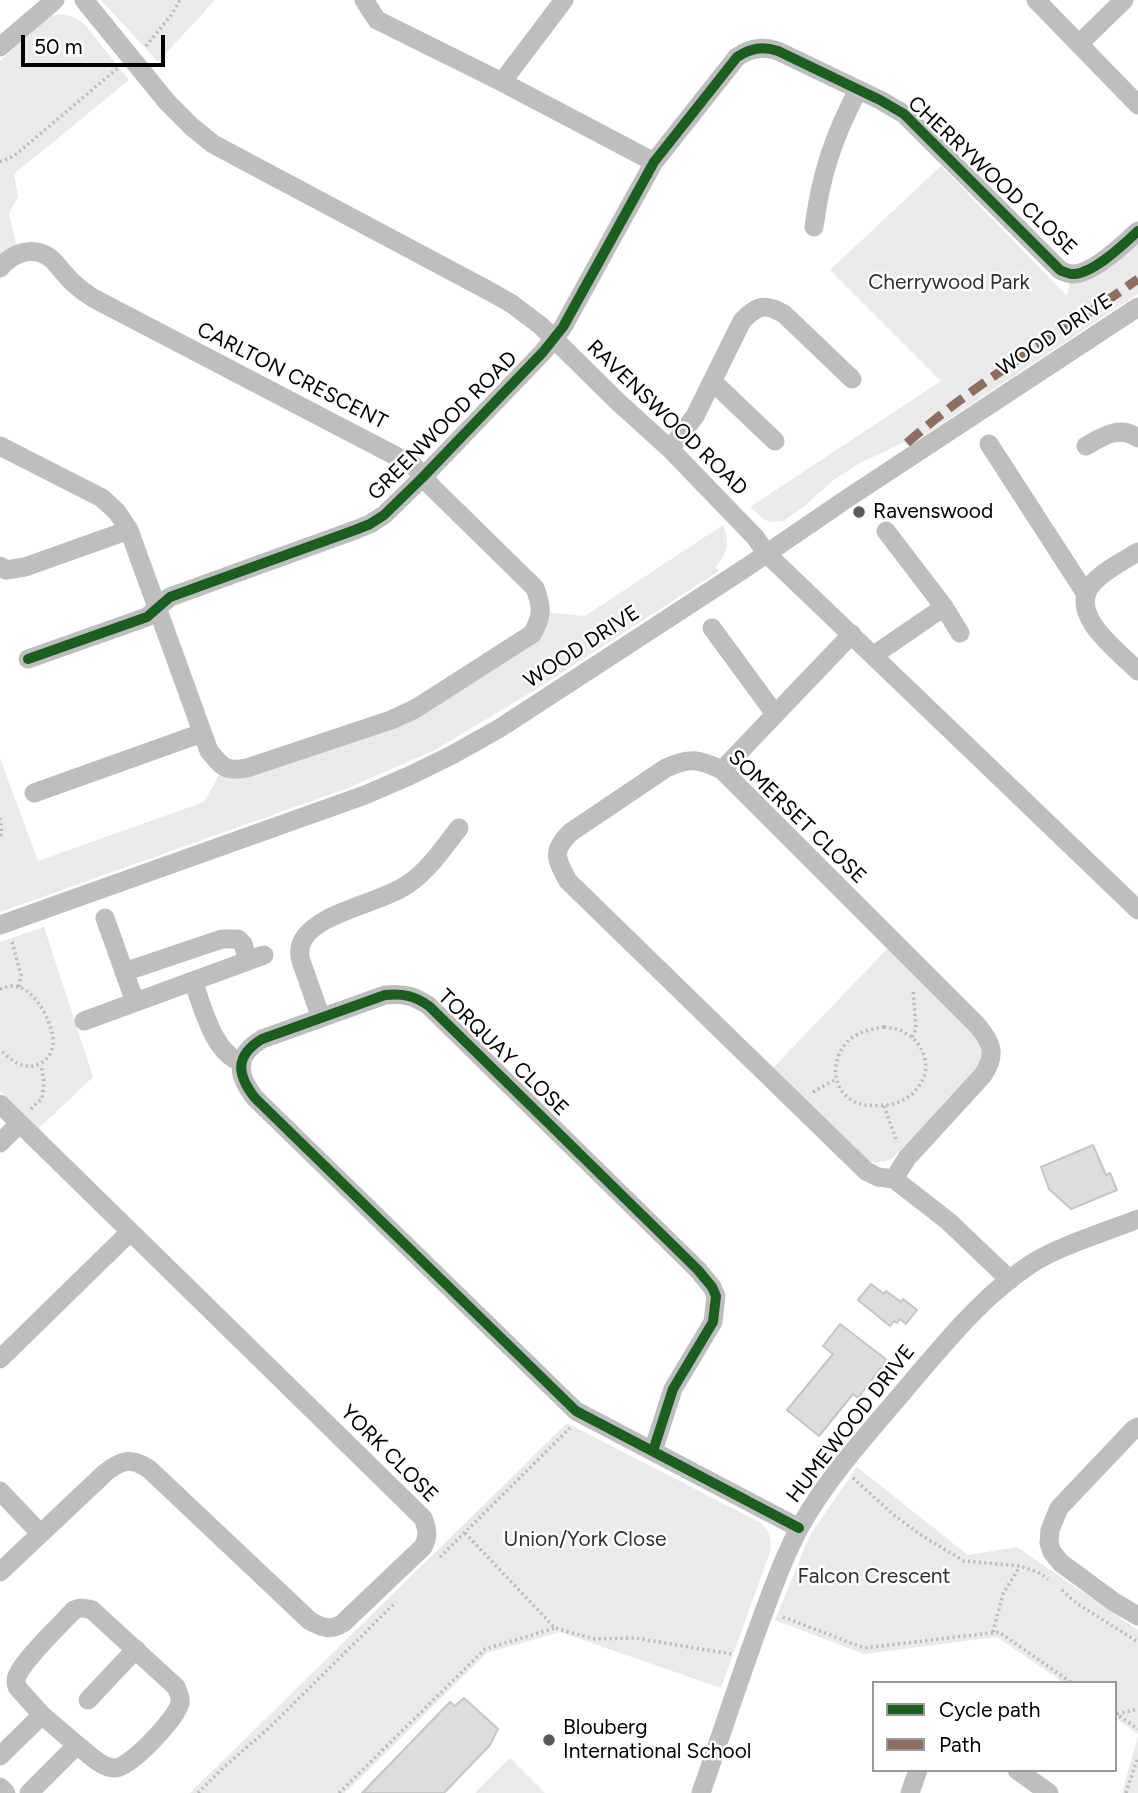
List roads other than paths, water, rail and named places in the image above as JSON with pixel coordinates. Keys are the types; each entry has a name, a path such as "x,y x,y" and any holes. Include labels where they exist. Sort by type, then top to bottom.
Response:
{"street":[{"path":"0,47 55,0"},
{"name":"RAVENSWOOD ROAD","path":"84,0 179,115 213,144 512,303 541,326 670,449 755,537 767,554 1138,911"},
{"path":"364,0 377,20 654,162"},
{"path":"502,82 564,0"},
{"path":"1037,0 1138,105"},
{"path":"1079,44 1125,0"},
{"name":"CHERRYWOOD CLOSE","path":"737,57 746,51 767,47 904,114 1060,270 1071,274 1081,273 1114,254 1138,231"},
{"name":"GREENWOOD ROAD","path":"28,659 147,617 170,597 370,524 384,515 424,477 554,339 654,162 737,57"},
{"path":"814,227 818,194 827,161 840,125 858,90"},
{"name":"CARLTON CRESCENT","path":"0,268 7,259 23,252 40,253 49,257 73,283 93,299 413,465 535,587 541,612 538,624 532,634 415,709 391,720 234,771 223,767 209,751 129,530 117,512 102,498 0,446"},
{"path":"670,449 695,416 742,321 761,307 772,307 785,314 852,379"},
{"name":"WOOD DRIVE","path":"5,931 350,801 409,776 477,742 767,554 1138,307"},
{"path":"712,381 775,440"},
{"path":"1086,446 1104,435 1119,432 1130,433 1138,439"},
{"path":"989,444 1086,594"},
{"path":"0,566 6,570 25,567 129,530"},
{"path":"886,531 944,607 960,633"},
{"path":"1138,552 1091,584 1086,594 1085,608 1096,630 1138,671"},
{"path":"874,655 944,607"},
{"path":"712,628 775,714"},
{"path":"722,770 852,634"},
{"path":"34,793 202,733"},
{"name":"SOMERSET CLOSE","path":"894,1179 907,1158 991,1063 991,1048 987,1037 920,968 722,770 704,761 681,762 666,768 571,832 559,843 559,861 568,881 866,1171 878,1177 894,1179 948,1221 1010,1280"},
{"path":"321,1018 301,961 301,942 307,934 335,916 404,887 433,862 459,828"},
{"path":"105,918 135,1002"},
{"path":"84,1021 256,958 238,939 222,939 124,972"},
{"path":"193,981 216,1040 233,1060 241,1062 244,1082 255,1098 576,1411 799,1528"},
{"name":"TORQUAY CLOSE","path":"241,1062 246,1051 262,1039 385,995 409,995 429,1006 698,1270 712,1287 716,1296 713,1322 673,1389 653,1451"},
{"name":"YORK CLOSE","path":"0,1104 423,1518 427,1541 423,1548 343,1623 329,1629 310,1621 142,1464 126,1461 113,1466 40,1533"},
{"path":"0,1143 19,1124"},
{"name":"HUMEWOOD DRIVE","path":"701,1793 775,1580 811,1507 841,1466 978,1306 1032,1263 1138,1219"},
{"path":"0,1359 130,1231"},
{"path":"1138,1427 1059,1508 1050,1530 1049,1543 1061,1563 1138,1616"},
{"path":"0,1491 40,1533 0,1572"},
{"path":"82,1607 92,1610 136,1649 176,1687 180,1695 174,1715 141,1753 121,1768 108,1768 42,1715 17,1687 17,1676 27,1661 74,1610 82,1607"},
{"path":"88,1700 136,1649"},
{"path":"0,1756 42,1715"},
{"path":"29,1793 78,1745"},
{"path":"910,1793 917,1772"},
{"path":"1020,1772 1049,1793"},
{"path":"0,1787 6,1793"}],"place":[{"name":"Ravenswood","path":"859,512"},
{"name":"Blouberg International School","path":"549,1740"}],"park label":[{"name":"Cherrywood Park","path":"949,283"},
{"name":"Union/York Close","path":"585,1540"},
{"name":"Falcon Crescent","path":"874,1577"}]}
